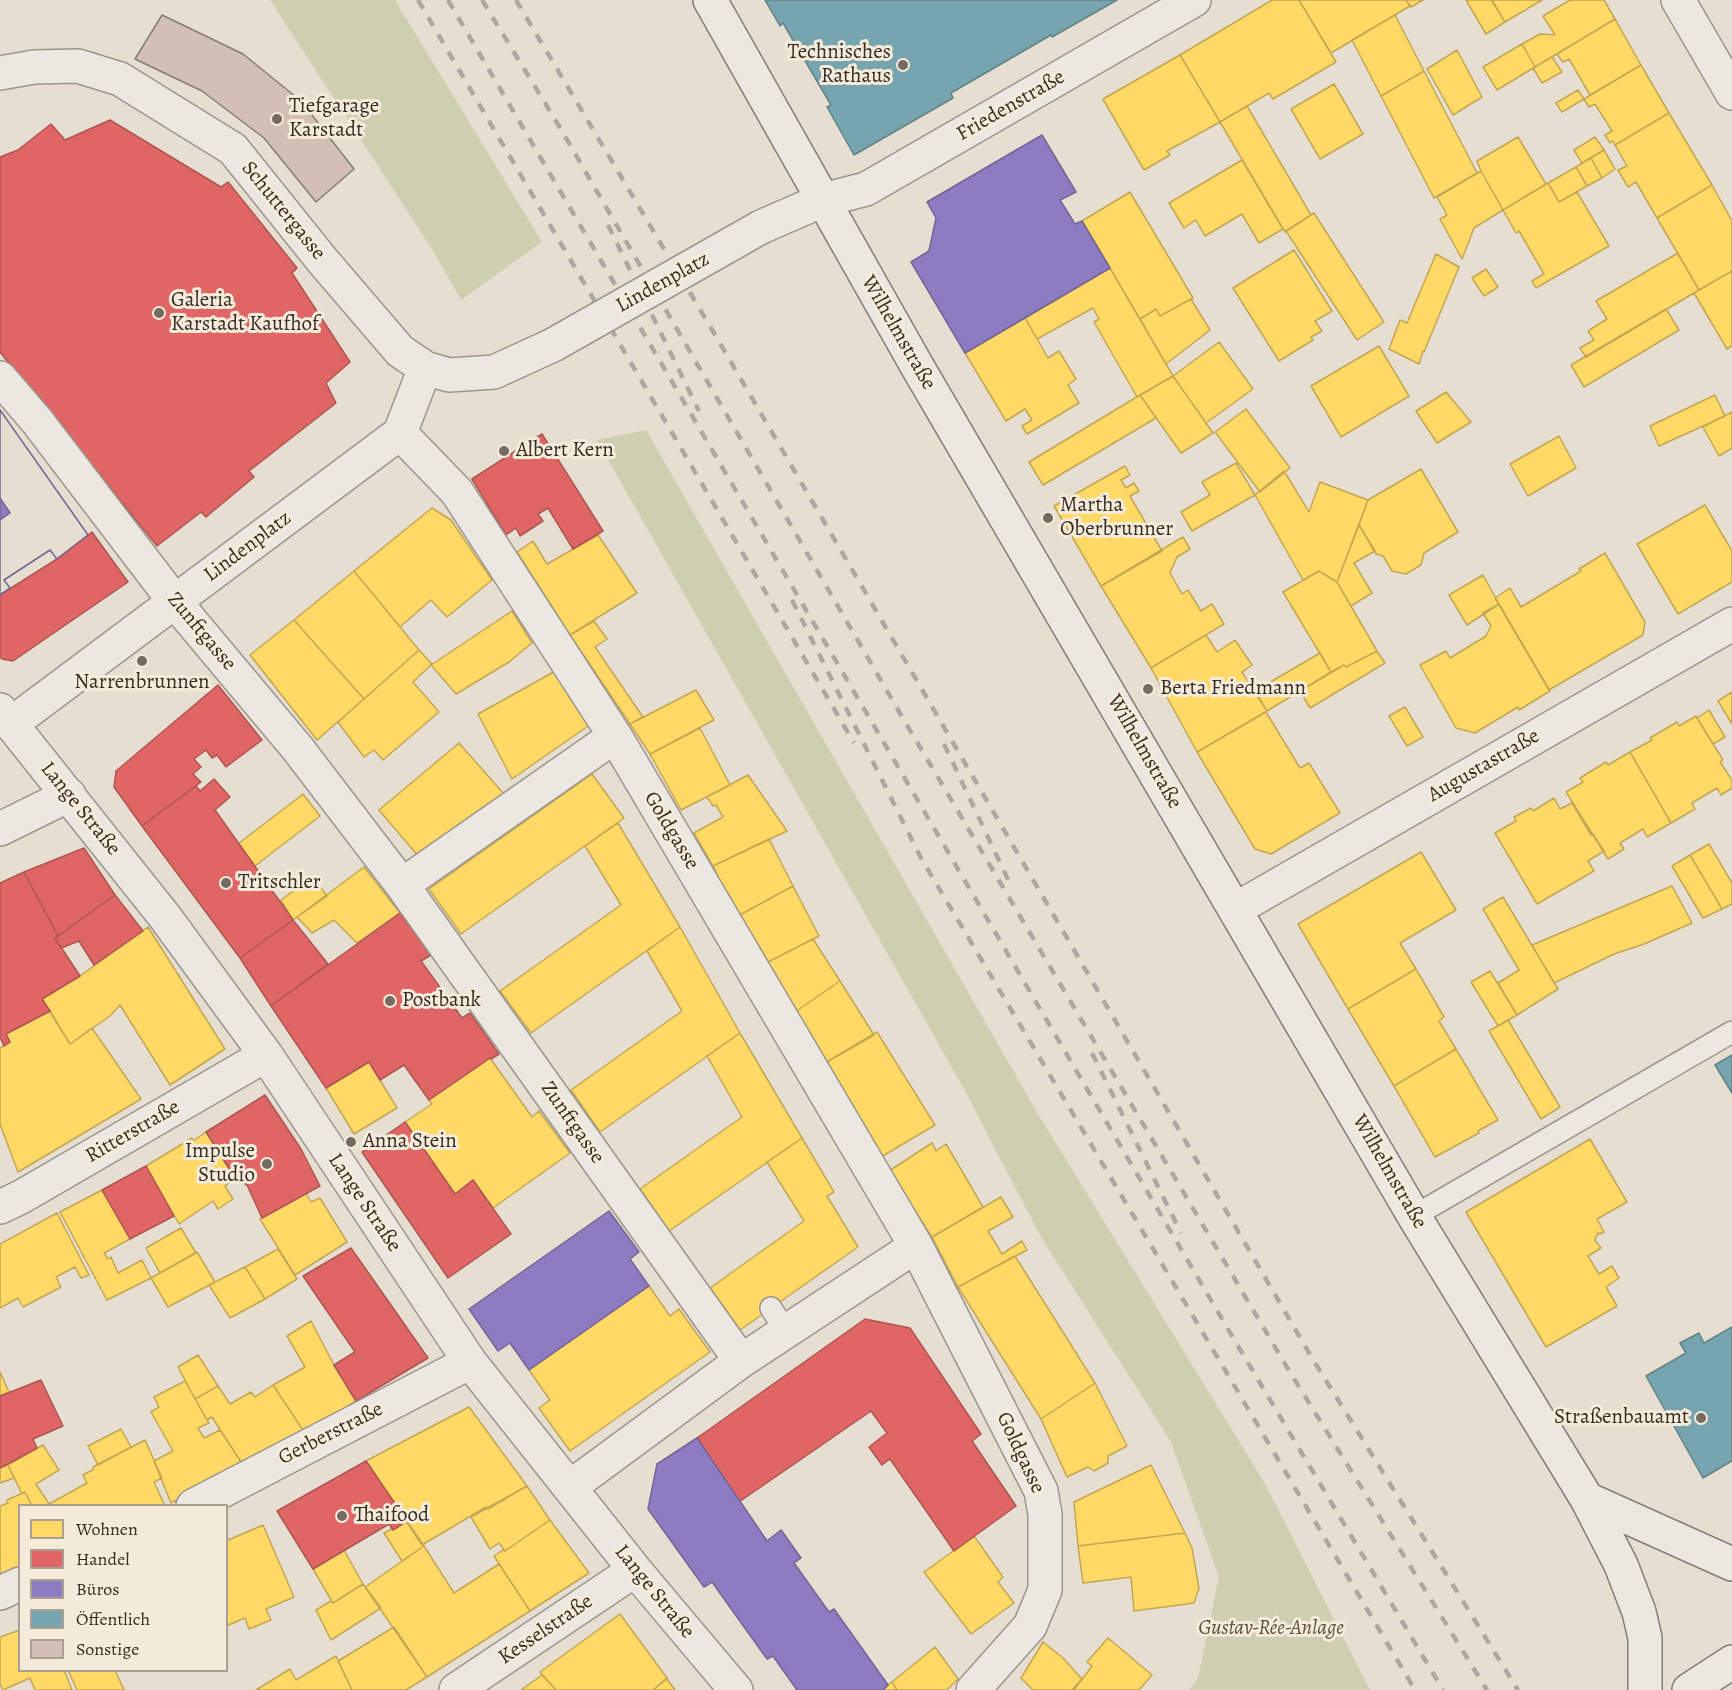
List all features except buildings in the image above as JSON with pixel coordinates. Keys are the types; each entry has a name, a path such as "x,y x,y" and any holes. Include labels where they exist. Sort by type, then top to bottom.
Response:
{"street":[{"name":"Wilhelmstraße","path":"710,0 911,356 1414,1216 1587,1499 1621,1565 1639,1612 1645,1638 1645,1690"},
{"name":"Friedenstraße","path":"773,222 823,200 866,189 1194,0"},
{"path":"1678,0 1732,93"},
{"name":"Schuttergasse","path":"0,73 34,67 78,66 120,79 233,149 322,260 400,351 425,368 449,375 494,372 547,348"},
{"name":"Lindenplatz","path":"547,348 773,222"},
{"path":"400,433 425,368"},
{"name":"Zunftgasse","path":"0,378 37,422 175,602 298,749 402,885 741,1362"},
{"name":"Lindenplatz","path":"5,717 175,602 400,433"},
{"name":"Goldgasse","path":"400,433 458,492 615,735 916,1246 1041,1491 1045,1514 1046,1590 1030,1626 973,1690"},
{"name":"Augustastraße","path":"1236,909 1732,624"},
{"name":"Lange Straße","path":"5,717 165,917 266,1055 470,1362 635,1570 736,1690"},
{"path":"402,885 615,735"},
{"path":"0,829 69,795"},
{"name":"Ritterstraße","path":"0,1207 266,1055"},
{"path":"570,1486 741,1362 778,1320 916,1246"},
{"name":"Gerberstraße","path":"197,1504 470,1362"},
{"path":"1587,1499 1732,1564"},
{"name":"Kesselstraße","path":"456,1690 635,1570"},
{"path":"0,1593 18,1585"},
{"path":"1689,1690 1732,1662"}],"lane":[{"path":"1414,1216 1732,1032"}],"green space":[{"path":"270,0 395,0 542,242 461,300 432,249"},
{"name":"Gustav-Rée-Anlage","path":"646,430 1038,1114 1264,1482 1370,1690 1189,1690 1198,1678 1219,1577 1171,1442 1041,1237 964,1089 597,440"}],"railway":[{"path":"418,0 854,743"},
{"path":"448,0 1232,1336 1443,1690"},
{"path":"482,0 559,126 901,715 1288,1369 1487,1690"},
{"path":"516,0 714,333 1312,1358 1518,1690"},
{"path":"608,225 699,411"},
{"path":"792,600 921,858 1415,1690"},
{"path":"944,744 1012,888"},
{"path":"1092,1053 1181,1233"}],"place":[{"name":"Technisches Rathaus","path":"903,65"},
{"name":"Tiefgarage Karstadt","path":"277,119"},
{"name":"Galeria Karstadt Kaufhof","path":"159,313"},
{"name":"Albert Kern","path":"504,451"},
{"name":"Martha Oberbrunner","path":"1048,518"},
{"name":"Narrenbrunnen","path":"142,661"},
{"name":"Berta Friedmann","path":"1148,689"},
{"name":"Tritschler","path":"226,883"},
{"name":"Postbank","path":"390,1001"},
{"name":"Anna Stein","path":"351,1142"},
{"name":"Impulse Studio","path":"267,1164"},
{"name":"Straßenbauamt","path":"1701,1418"},
{"name":"Thaifood","path":"342,1516"}]}
